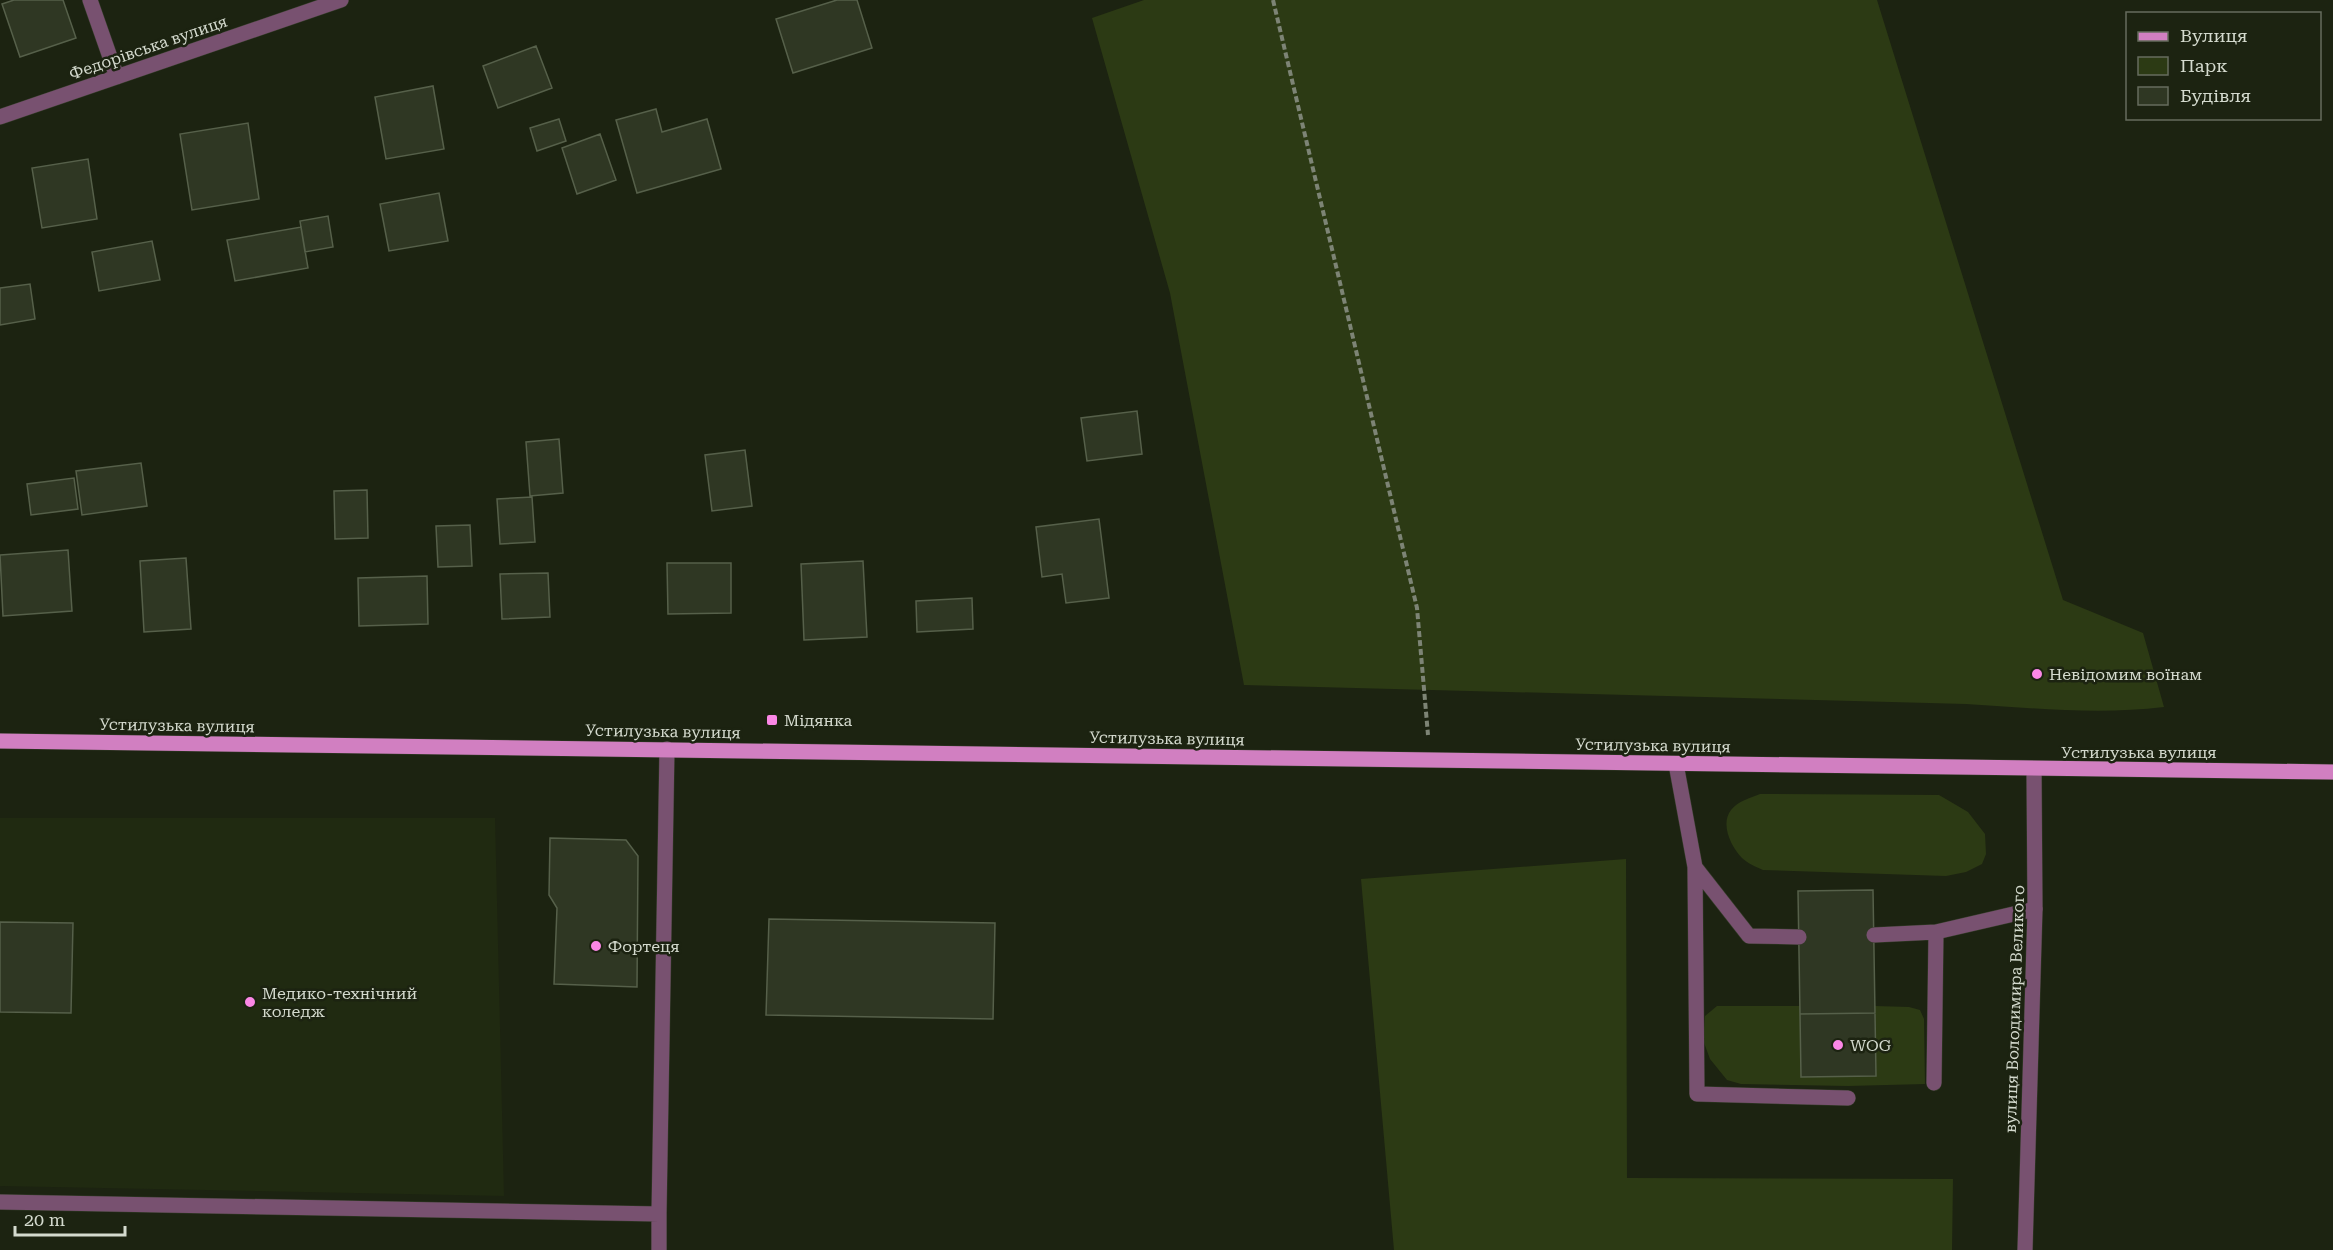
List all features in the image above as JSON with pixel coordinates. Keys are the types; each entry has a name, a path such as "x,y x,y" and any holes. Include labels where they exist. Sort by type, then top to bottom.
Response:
{"main road":[{"name":"Устилузька вулиця","path":"0,741 2333,772"}],"street":[{"path":"90,0 117,77"},
{"name":"Федорівська вулиця","path":"0,117 341,0"},
{"path":"658,1250 667,749"},
{"path":"1676,764 1695,867 1696,1094 1848,1098"},
{"name":"вулиця Володимира Великого","path":"2025,1250 2035,909 2034,769"},
{"path":"1695,867 1749,936 1799,937"},
{"path":"1874,935 1936,932 2035,909"},
{"path":"1934,1083 1936,932"},
{"path":"0,1202 659,1214"}],"path":[{"path":"1273,0 1416,608 1431,760"}],"shaded area":[{"name":"Медико-технічний коледж","path":"0,818 495,818 504,1196 0,1186"}],"green space":[{"path":"1144,0 1877,0 2063,600 2143,633 2164,707 2090,711 1966,704 1244,685 1170,293 1092,18"},
{"path":"1760,794 1939,795 1968,812 1985,834 1986,854 1982,864 1966,872 1946,876 1763,870 1742,858 1731,842 1727,828 1731,810 1744,800"},
{"path":"1626,859 1627,1178 1953,1179 1952,1250 1394,1250 1361,879"},
{"path":"1717,1006 1800,1006 1801,1077 1876,1076 1875,1006 1909,1007 1920,1010 1924,1019 1925,1084 1848,1086 1741,1084 1727,1080 1710,1059 1703,1040 1705,1016"}],"building":[{"path":"14,0 63,0 76,38 20,57 2,4"},
{"path":"837,0 857,0 872,48 793,73 776,19"},
{"path":"536,46 552,88 498,108 483,66"},
{"path":"433,86 444,149 386,159 375,97"},
{"path":"656,109 662,132 707,119 721,169 637,193 616,120"},
{"path":"559,119 566,141 537,151 530,128"},
{"path":"248,123 259,199 192,210 180,134"},
{"path":"600,134 616,180 577,194 562,148"},
{"path":"88,159 97,219 42,228 32,168"},
{"path":"439,193 448,241 389,251 380,204"},
{"path":"328,216 333,247 305,252 300,221"},
{"path":"301,227 308,268 235,281 227,240"},
{"path":"152,241 160,280 99,291 92,252"},
{"path":"30,284 35,319 0,325 0,288"},
{"path":"1137,411 1142,454 1087,461 1081,418"},
{"path":"559,439 563,493 530,496 526,442"},
{"path":"745,450 752,506 712,511 705,455"},
{"path":"141,463 147,506 82,515 76,471"},
{"path":"74,478 78,509 31,515 27,484"},
{"path":"367,490 368,538 335,539 334,491"},
{"path":"532,497 535,542 500,544 497,499"},
{"path":"1099,519 1109,598 1066,603 1062,574 1042,577 1036,527"},
{"path":"470,525 472,566 438,567 436,526"},
{"path":"68,550 72,611 3,616 0,555"},
{"path":"186,558 191,629 144,632 140,561"},
{"path":"863,561 867,637 804,640 801,564"},
{"path":"667,563 731,563 731,613 668,614"},
{"path":"548,573 550,617 502,619 500,574"},
{"path":"427,576 428,624 359,626 358,578"},
{"path":"972,598 973,629 917,632 916,601"},
{"name":"Фортеця","path":"550,838 626,840 638,856 637,987 554,984 557,908 549,895"},
{"path":"1873,890 1875,1013 1800,1014 1798,891"},
{"path":"769,919 995,923 993,1019 766,1015"},
{"path":"0,922 73,923 71,1013 0,1012"},
{"name":"WOG","path":"1875,1013 1876,1076 1801,1077 1800,1014"}],"place":[{"name":"Невідомим воїнам","path":"2037,674"},
{"name":"Мідянка","path":"772,720"},
{"name":"Фортеця","path":"596,946"},
{"name":"Медико-технічний коледж","path":"250,1002"},
{"name":"WOG","path":"1838,1045"}]}
